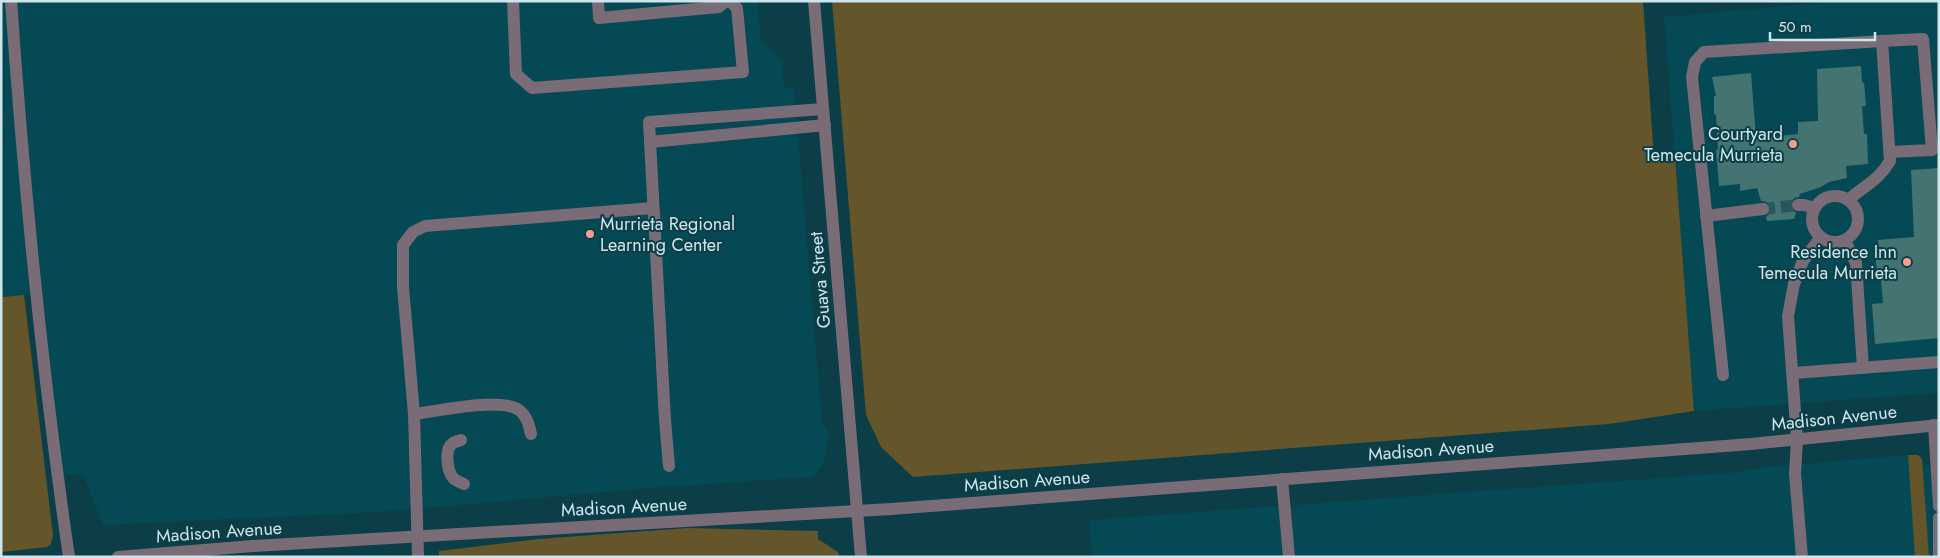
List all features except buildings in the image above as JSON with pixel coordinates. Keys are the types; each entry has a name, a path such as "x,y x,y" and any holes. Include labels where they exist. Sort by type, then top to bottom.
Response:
{"street":[{"path":"11,1 24,175 52,439 69,557"},
{"path":"513,1 516,74 532,88 743,72 737,8 730,1"},
{"path":"598,1 599,18 719,7 726,1"},
{"name":"Guava Street","path":"814,1 861,557"},
{"path":"1723,374 1692,77 1695,62 1704,52 1923,39 1932,150 1889,152"},
{"path":"1848,200 1861,188 1874,181 1883,173 1890,161 1882,41"},
{"path":"669,466 649,122 824,109"},
{"path":"650,142 825,126"},
{"path":"1838,196 1848,200 1855,207 1858,222 1854,232 1845,240 1831,242 1820,238 1813,228 1812,222 1815,208 1826,198 1838,196"},
{"path":"1798,205 1815,208"},
{"path":"418,557 414,414 403,287 403,245 413,232 425,226 654,208"},
{"path":"1706,216 1763,209"},
{"path":"1802,557 1795,474 1797,439 1794,373 1788,316 1794,284 1803,261 1820,238"},
{"path":"1845,240 1856,263 1863,368"},
{"path":"1794,373 1939,362"},
{"path":"414,414 495,404 509,405 520,411 527,420 531,434"},
{"path":"1936,425 1939,506"},
{"name":"Madison Avenue","path":"118,557 253,546 858,511 1797,439 1936,425"},
{"path":"461,440 453,443 449,448 448,460 449,471 454,480 464,484"},
{"path":"1282,479 1289,557"},
{"path":"1939,518 1939,556"}],"shaded area":[{"path":"1,1 758,1 761,40 783,61 784,88 794,88 822,422 829,433 824,463 813,477 650,488 380,512 103,525 83,474 62,475 41,294 3,297 1,275"},
{"path":"832,1 1643,1 1654,158 1675,157 1694,411 1609,424 913,477 881,447 866,415"},
{"path":"1839,1 1939,1 1939,393 1694,411 1664,17"},
{"path":"1,275 3,297 24,295 53,535 51,544 47,547 1,552"},
{"path":"1908,455 1918,455 1922,459 1929,557 1915,557"},
{"path":"1918,455 1922,459 1923,465 1939,465 1939,557 1092,557 1089,520 1740,472 1765,467"},
{"path":"688,528 818,531 818,539 838,552 839,557 439,557 439,551 538,539"}],"tunnel":[{"path":"1763,209 1798,205"}],"place":[{"name":"Courtyard Temecula Murrieta","path":"1793,144"},
{"name":"Murrieta Regional Learning Center","path":"590,234"},
{"name":"Residence Inn Temecula Murrieta","path":"1907,262"}]}
